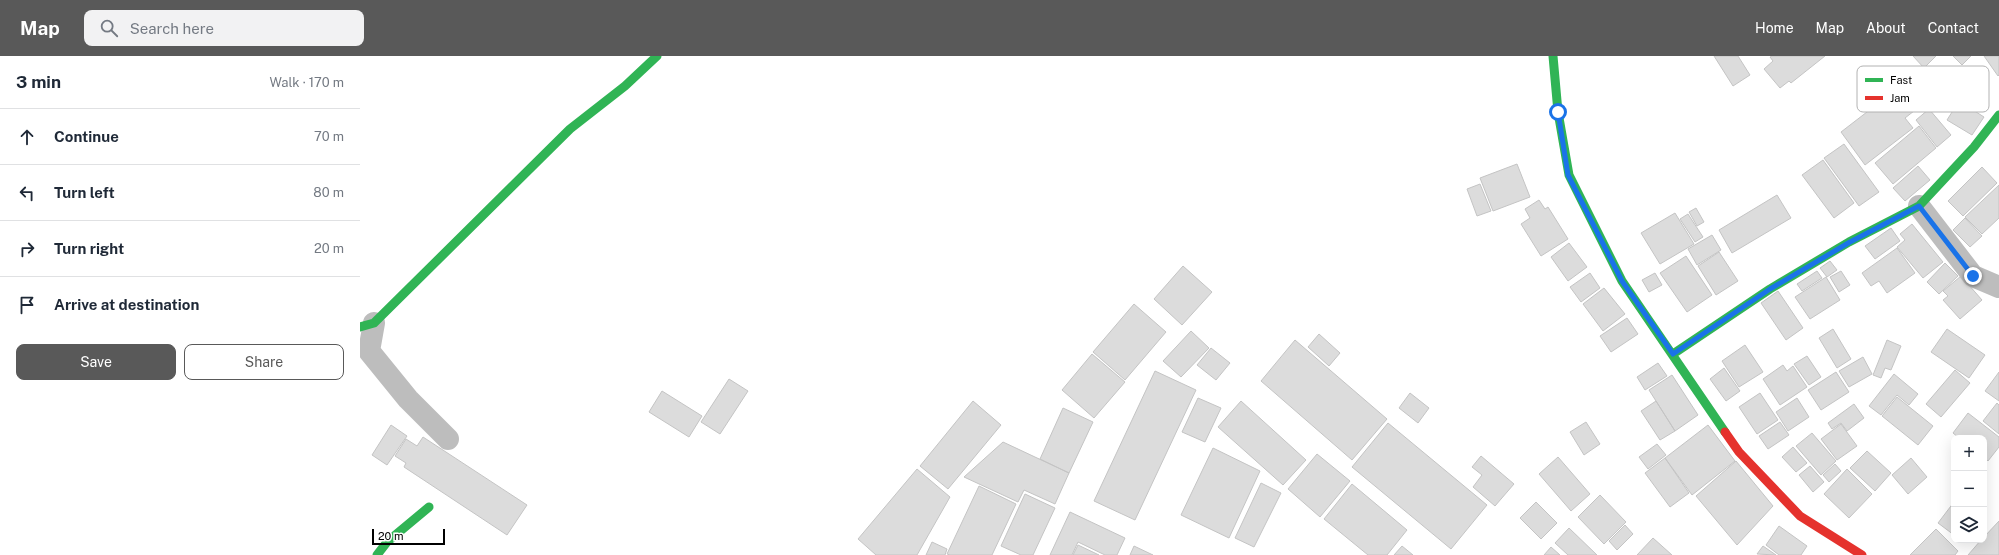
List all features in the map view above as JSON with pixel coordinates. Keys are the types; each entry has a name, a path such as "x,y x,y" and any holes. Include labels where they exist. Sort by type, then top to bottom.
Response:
{"street":[{"path":"448,439 408,399 369,351 367,325 570,129 625,86 657,56"},
{"path":"1553,56 1558,112 1568,175 1622,281 1739,452 1800,516 1862,555"},
{"path":"1673,354 1770,289 1850,242 1919,206 1974,147 1999,115"},
{"path":"1919,206 1973,276 1999,288"},
{"path":"376,555 387,542 429,507"}],"building":[{"path":"1714,56 1738,56 1750,75 1733,86"},
{"path":"1825,56 1791,83 1789,81 1780,88 1764,69 1773,61 1770,57"},
{"path":"1913,56 1936,56 1926,66 1922,66"},
{"path":"1953,56 1971,56 1962,65"},
{"path":"1984,56 1999,56 1998,76"},
{"path":"1867,112 1913,112 1905,118 1913,128 1865,165 1841,132"},
{"path":"1925,112 1932,112 1951,135 1937,147 1916,120"},
{"path":"1952,112 1976,112 1984,117 1972,135 1947,120"},
{"path":"1919,126 1936,148 1893,184 1875,163"},
{"path":"1844,144 1879,192 1859,206 1824,158"},
{"path":"1823,160 1854,203 1834,218 1802,175"},
{"path":"1517,164 1530,197 1493,211 1480,178"},
{"path":"1918,166 1930,180 1905,201 1893,188"},
{"path":"1982,167 1997,183 1963,216 1948,201"},
{"path":"1480,184 1491,211 1477,216 1467,189"},
{"path":"1999,185 1999,218 1982,234 1965,217"},
{"path":"1777,195 1791,218 1732,253 1719,230"},
{"path":"1539,200 1545,209 1548,207 1568,239 1541,256 1521,224 1530,218 1525,209"},
{"path":"1696,208 1704,222 1697,226 1689,212"},
{"path":"1675,213 1694,244 1660,264 1641,233"},
{"path":"1688,214 1703,237 1695,242 1680,219"},
{"path":"1965,218 1982,236 1970,247 1953,230"},
{"path":"1912,224 1943,262 1923,278 1897,247 1905,240 1900,234"},
{"path":"1891,228 1900,241 1875,259 1865,246"},
{"path":"1712,235 1721,250 1697,265 1688,249"},
{"path":"1569,243 1587,267 1568,281 1551,257"},
{"path":"1897,248 1915,273 1887,293 1879,281 1871,286 1862,273"},
{"path":"1719,252 1738,281 1716,295 1698,266"},
{"path":"1686,256 1712,295 1687,312 1660,273"},
{"path":"1830,261 1837,270 1827,277 1820,268"},
{"path":"1945,263 1958,276 1939,294 1927,282"},
{"path":"1183,266 1212,292 1182,325 1154,299"},
{"path":"1817,271 1822,278 1802,291 1797,284"},
{"path":"1841,271 1850,285 1839,292 1830,277"},
{"path":"1590,273 1600,288 1581,302 1570,287"},
{"path":"1655,273 1662,285 1649,292 1642,280"},
{"path":"1961,276 1982,300 1960,319 1943,300 1948,296 1943,291"},
{"path":"1826,277 1840,300 1810,319 1795,297"},
{"path":"1604,288 1625,314 1603,331 1583,304"},
{"path":"1778,291 1803,328 1786,340 1761,303"},
{"path":"1134,304 1166,332 1125,380 1093,352"},
{"path":"1627,318 1638,334 1611,352 1600,336"},
{"path":"1833,329 1851,359 1837,368 1819,338"},
{"path":"1947,329 1985,355 1969,378 1931,352"},
{"path":"1191,331 1209,348 1181,377 1163,361"},
{"path":"1319,334 1340,353 1329,366 1308,347"},
{"path":"1295,340 1387,419 1352,460 1261,381"},
{"path":"1887,340 1901,346 1891,370 1885,368 1881,378 1873,375"},
{"path":"1745,345 1763,372 1739,387 1722,361"},
{"path":"1211,348 1230,363 1216,380 1197,365"},
{"path":"1092,354 1125,382 1094,418 1062,390"},
{"path":"1807,356 1821,377 1809,385 1794,364"},
{"path":"1863,357 1872,374 1849,387 1839,371"},
{"path":"1658,363 1667,376 1645,390 1637,377"},
{"path":"1783,365 1787,371 1793,366 1807,387 1780,405 1763,379"},
{"path":"1724,368 1740,391 1726,401 1710,379"},
{"path":"1955,370 1970,383 1941,417 1926,404"},
{"path":"1155,371 1196,390 1135,520 1094,501"},
{"path":"1836,372 1849,392 1821,410 1808,390"},
{"path":"1999,372 1999,401 1985,391"},
{"path":"1894,374 1918,394 1909,405 1897,395 1881,415 1869,406"},
{"path":"1672,375 1698,415 1675,431 1649,390"},
{"path":"729,379 748,391 720,434 701,422"},
{"path":"662,391 702,416 689,437 649,412"},
{"path":"1410,393 1429,408 1418,423 1399,408"},
{"path":"1760,393 1778,420 1757,434 1739,407"},
{"path":"1897,397 1933,426 1918,445 1882,416"},
{"path":"1198,398 1221,408 1205,442 1182,432"},
{"path":"1797,398 1809,417 1788,431 1776,412"},
{"path":"973,401 1001,425 948,489 920,466"},
{"path":"1241,401 1306,460 1283,485 1218,427"},
{"path":"1656,401 1675,431 1660,440 1641,411"},
{"path":"1997,403 1999,405 1999,434 1983,421"},
{"path":"1854,404 1864,418 1847,431 1841,423 1832,429 1828,423"},
{"path":"1063,408 1093,422 1069,473 1040,459"},
{"path":"1968,413 1999,437 1999,447 1988,461 1987,435 1955,435 1953,433"},
{"path":"1586,422 1600,444 1584,455 1570,432"},
{"path":"1780,422 1789,435 1768,449 1759,436"},
{"path":"1388,423 1487,505 1451,549 1352,467"},
{"path":"1841,424 1857,446 1837,460 1821,439"},
{"path":"391,425 407,436 387,465 372,455"},
{"path":"1708,425 1735,461 1692,495 1665,458"},
{"path":"1812,433 1836,461 1821,475 1796,446"},
{"path":"423,437 527,505 507,535 404,467 406,463 395,456 406,439 417,446"},
{"path":"1003,442 1069,473 1055,504 1024,490 1018,502 964,477"},
{"path":"1657,444 1666,455 1648,469 1639,457"},
{"path":"1793,447 1807,463 1796,472 1782,457"},
{"path":"1213,448 1260,471 1229,538 1181,515"},
{"path":"1867,451 1891,473 1875,491 1850,468"},
{"path":"1317,454 1350,481 1320,517 1288,489"},
{"path":"1481,456 1514,484 1495,506 1473,487 1482,475 1472,467"},
{"path":"1558,457 1590,494 1571,511 1539,474"},
{"path":"1665,458 1689,493 1670,507 1645,473"},
{"path":"1911,458 1927,477 1908,494 1892,475"},
{"path":"1736,461 1773,506 1737,545 1696,496"},
{"path":"1835,464 1841,471 1829,482 1823,475"},
{"path":"1810,466 1824,482 1813,492 1799,475"},
{"path":"917,469 950,497 917,555 876,555 858,539"},
{"path":"1847,469 1872,494 1849,518 1824,494"},
{"path":"1261,483 1281,493 1254,547 1235,538"},
{"path":"1352,484 1407,530 1387,555 1368,555 1324,519"},
{"path":"979,486 1016,504 992,555 947,554"},
{"path":"1025,494 1055,508 1033,555 1021,555 1001,546"},
{"path":"1600,495 1626,522 1604,544 1578,517"},
{"path":"1536,502 1557,523 1541,539 1520,518"},
{"path":"1951,506 1951,533 1938,523"},
{"path":"1070,512 1125,538 1117,555 1105,555 1078,542 1072,555 1050,555"},
{"path":"1999,521 1999,555 1968,555 1978,543 1987,543 1987,534"},
{"path":"1625,525 1633,534 1617,550 1609,541"},
{"path":"1779,526 1807,546 1801,555 1779,555 1766,545"},
{"path":"1569,528 1597,555 1568,555 1555,543"},
{"path":"1936,529 1958,551 1955,555 1910,555"},
{"path":"1653,538 1672,555 1637,555"},
{"path":"932,542 947,549 945,555 926,555"},
{"path":"1078,545 1099,555 1073,555"},
{"path":"1134,546 1153,555 1130,555"},
{"path":"1402,546 1413,555 1394,555"},
{"path":"1763,546 1776,555 1757,554"},
{"path":"1551,547 1560,555 1544,555"}],"traffic: fast":[{"path":"360,327 374,323 570,129 625,86 657,56"},
{"path":"1553,56 1558,112 1569,175 1622,281 1725,432"},
{"path":"1673,354 1770,289 1849,242 1919,206 1974,147 1999,115"},
{"path":"377,555 387,542 429,507"}],"traffic: jam":[{"path":"1725,432 1739,452 1800,516 1862,555"}],"route":[{"path":"1558,112 1568,175 1622,281 1673,354 1770,289 1850,242 1919,206 1973,276"}]}
